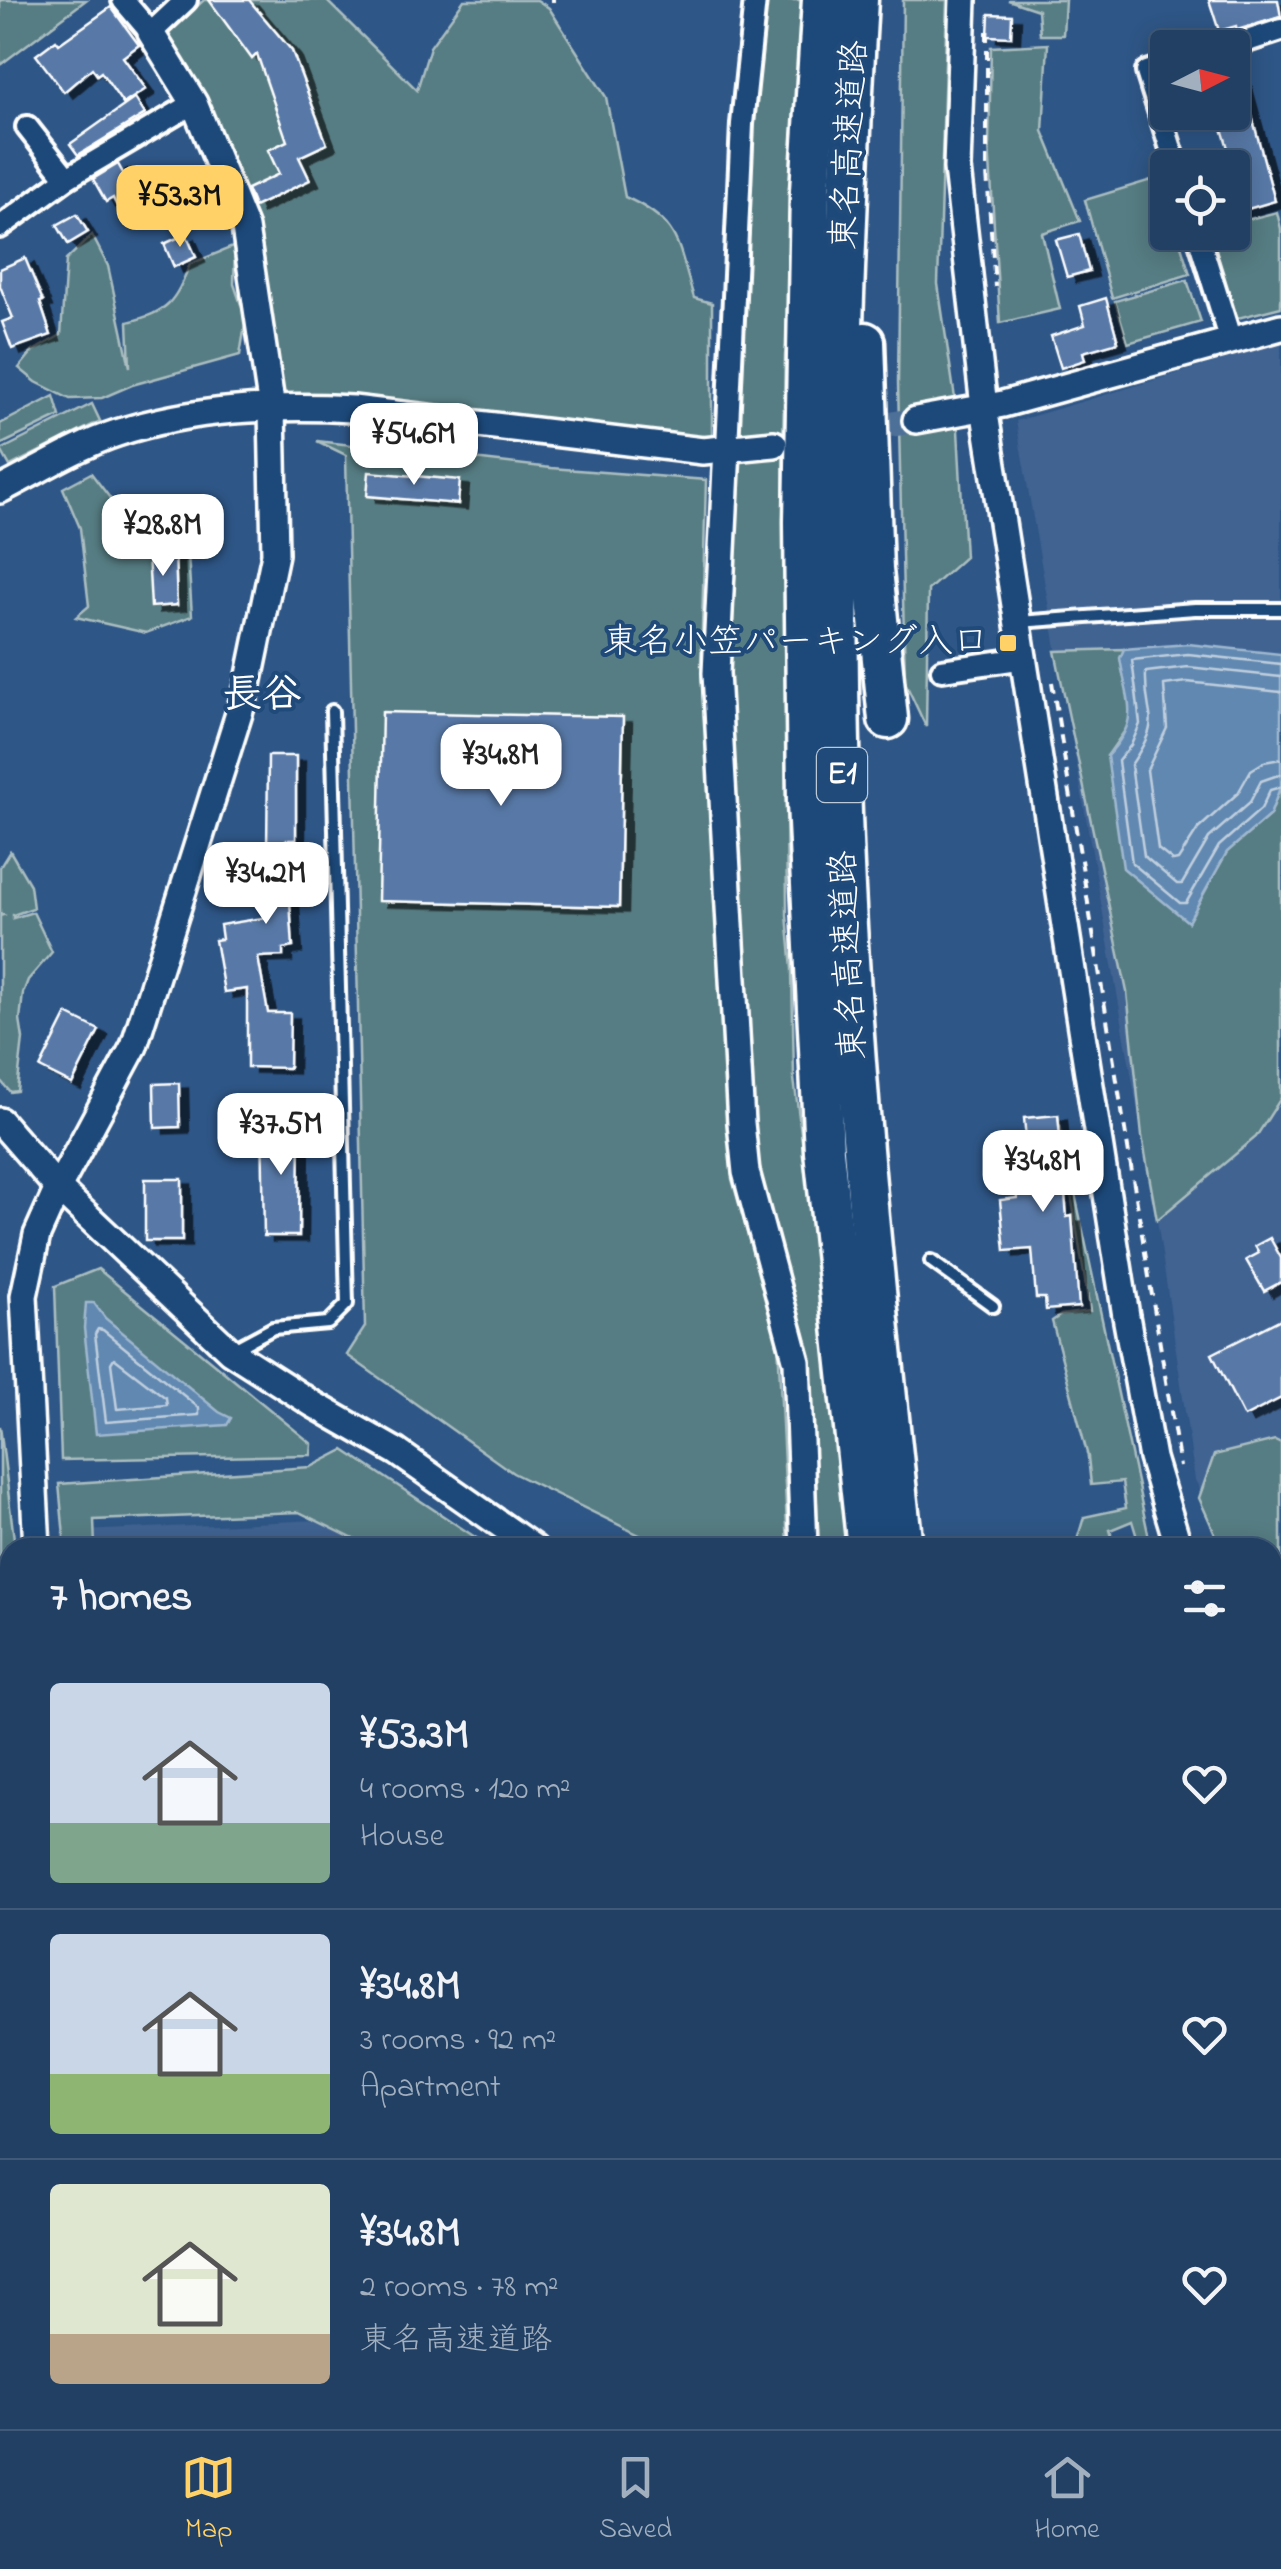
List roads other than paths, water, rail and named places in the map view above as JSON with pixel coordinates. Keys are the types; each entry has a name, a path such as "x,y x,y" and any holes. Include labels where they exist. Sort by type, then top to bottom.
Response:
{"highway":[{"name":"東名高速道路","path":"822,0 810,210 804,522 808,820 824,1152 866,1538"},
{"name":"東名高速道路","path":"859,0 841,371 837,536 840,735 855,1056 868,1226 902,1538"},
{"path":"859,0 872,552 888,718"}],"street":[{"path":"37,1538 24,1296 37,1235 134,1046 248,685 275,554 272,409 246,228 194,103 150,33 123,0"},
{"path":"150,33 186,0"},
{"path":"755,0 742,124 716,673 740,1122 746,1172 797,1362 804,1538"},
{"path":"963,0 957,168 984,406 1126,1316 1152,1458 1175,1538"},
{"path":"1250,40 1281,30"},
{"path":"0,227 67,178 194,103"},
{"path":"26,127 67,178"},
{"path":"1203,250 1231,341"},
{"path":"916,420 1003,404 1281,328"},
{"path":"0,490 114,434 200,412 352,410 703,451 774,444"},
{"path":"942,670 1025,658"},
{"path":"0,1121 58,1188 230,1352 532,1538"}],"lane":[{"path":"1019,622 1195,608 1281,609"},
{"path":"230,1352 273,1328 328,1323 346,1304 332,712"},
{"path":"931,1261 993,1306"}],"water":[{"path":"1188,644 1281,654 1281,785 1270,815 1227,852 1188,922 1123,868 1107,756 1125,732 1128,721 1120,658 1124,649"},
{"path":"86,1303 94,1303 105,1318 231,1418 227,1425 96,1434 84,1328"}],"tunnel":[{"path":"853,431 916,420"}],"place":[{"name":"東名小笠パーキング入口","path":"1008,643"}],"district":[{"name":"長谷","path":"262,696"}]}
